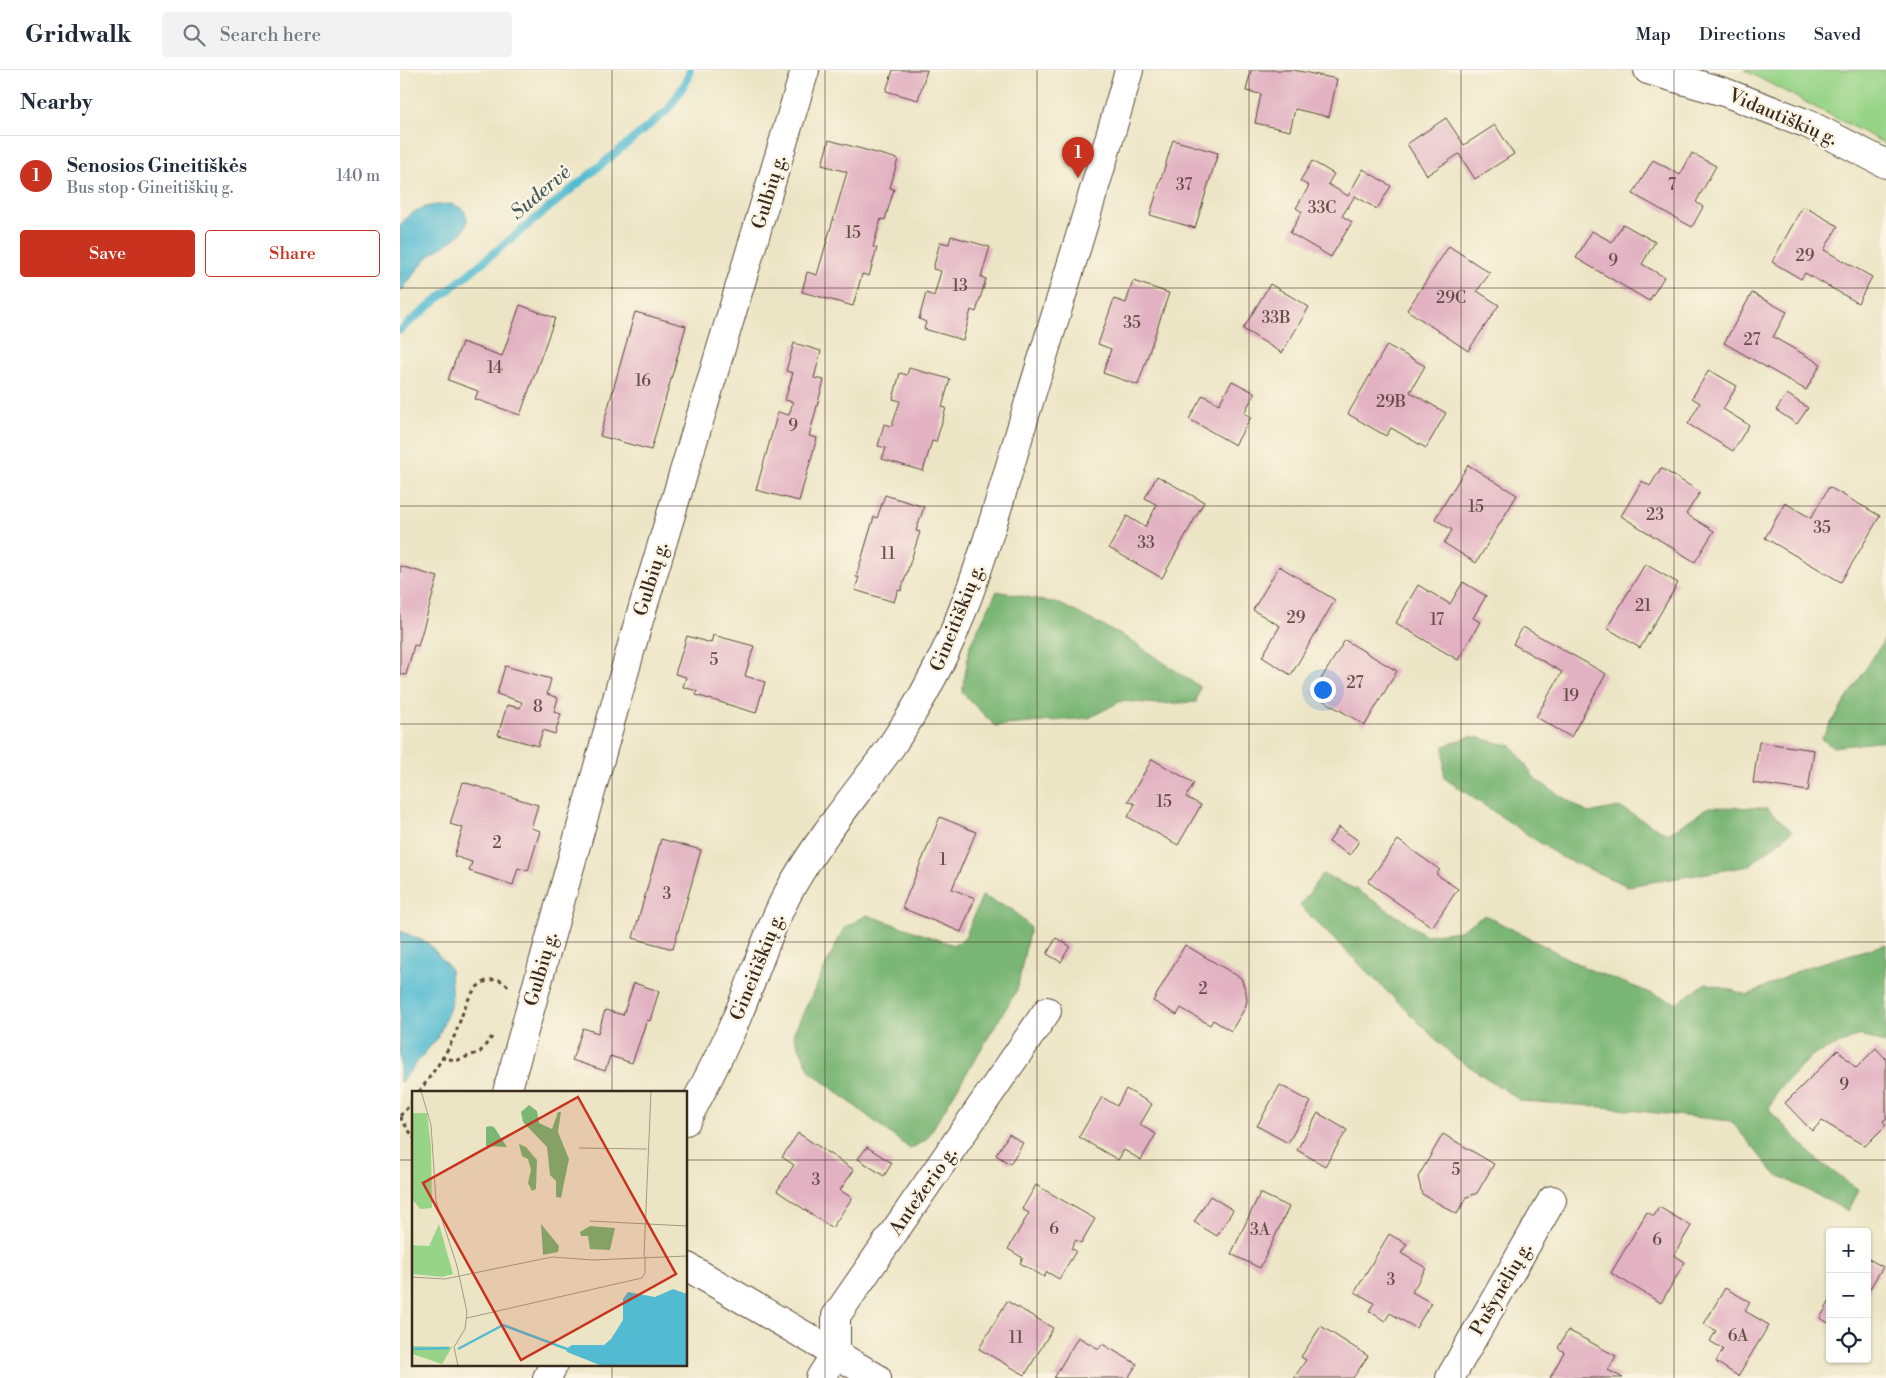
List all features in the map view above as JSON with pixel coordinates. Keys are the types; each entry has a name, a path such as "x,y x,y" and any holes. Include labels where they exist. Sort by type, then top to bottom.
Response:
{"street":[{"name":"Gulbių g.","path":"507,1091 637,627 805,70"},
{"name":"Gineitiškių g.","path":"688,1116 719,1059 776,916 788,894 816,848 912,715 930,683 952,636 985,548 1129,70"},
{"name":"Vidautiškių g.","path":"1648,70 1724,92 1808,124 1886,164"},
{"name":"Antežerio g.","path":"836,1353 836,1316 1047,1011"},
{"name":"Pušynėlių g.","path":"1450,1378 1552,1200"},
{"path":"688,1267 877,1378"},
{"path":"820,1378 836,1353"},
{"path":"547,1378 553,1366"}],"path":[{"path":"421,1091 453,1040 469,999 475,989 485,980 495,979 504,981 510,988 535,993"},
{"path":"441,1058 458,1060 480,1052 491,1039 494,1030"},
{"path":"412,1102 400,1117 412,1135"}],"green space":[{"path":"1744,70 1886,70 1886,144"},
{"path":"997,591 1060,604 1127,638 1200,687 1196,702 1158,704 1121,701 1089,718 995,726 962,693 970,645"},
{"path":"1886,637 1886,741 1833,747 1821,739"},
{"path":"1471,736 1512,746 1536,780 1588,813 1619,807 1668,834 1709,807 1767,808 1792,831 1749,866 1628,886 1561,857 1444,778 1444,746"},
{"path":"1322,874 1357,890 1426,935 1460,931 1485,915 1588,969 1677,1003 1706,983 1748,995 1804,968 1886,944 1886,1044 1861,1035 1813,1055 1776,1092 1769,1110 1815,1158 1859,1191 1848,1211 1774,1173 1731,1121 1592,1106 1521,1101 1452,1055 1300,906"},
{"path":"982,896 1013,910 1030,927 1017,990 926,1140 910,1149 810,1071 793,1034 844,928 867,915 954,945 965,938"}],"water":[{"path":"450,204 459,207 465,212 467,218 463,231 427,258 400,293 400,226 410,215 422,208"},
{"path":"400,931 428,943 450,968 452,1002 438,1037 400,1083"}],"building":[{"path":"893,70 927,70 918,100 886,91"},
{"path":"1251,70 1294,70 1337,79 1329,117 1295,109 1290,131 1255,123 1261,94 1246,91"},
{"path":"1446,118 1464,145 1495,125 1514,154 1475,179 1459,154 1427,175 1407,144"},
{"path":"829,140 898,159 890,188 894,189 885,220 881,219 873,247 877,248 869,276 862,274 853,306 802,292 807,272 817,275 847,172 822,165"},
{"path":"1173,140 1218,153 1195,228 1150,215"},
{"path":"1692,153 1716,166 1696,202 1703,207 1692,227 1633,194 1653,160 1680,175"},
{"path":"1312,161 1334,174 1328,184 1348,196 1363,169 1391,186 1377,209 1355,196 1342,216 1352,222 1331,257 1290,233 1302,212 1296,208 1309,186 1300,181"},
{"path":"1803,206 1838,226 1824,250 1872,277 1858,303 1805,273 1801,279 1772,262"},
{"path":"1623,224 1655,242 1642,264 1664,277 1649,301 1576,258 1592,231 1612,242"},
{"path":"951,236 990,247 981,277 986,279 976,312 971,310 963,340 924,329 926,322 919,319 926,293 934,296 941,271 933,269 940,242 949,244"},
{"path":"1449,246 1490,273 1477,291 1499,305 1468,351 1407,310"},
{"path":"1133,281 1169,293 1138,385 1103,373 1111,349 1098,344 1114,299 1126,303"},
{"path":"1270,284 1309,307 1282,353 1243,329"},
{"path":"1752,293 1787,312 1773,337 1821,364 1806,390 1724,343"},
{"path":"520,305 555,318 520,415 475,399 478,391 448,380 462,342 502,356"},
{"path":"635,312 686,326 651,450 600,436"},
{"path":"794,343 821,351 814,378 824,380 809,436 817,438 799,501 756,490 778,412 789,415 793,402 785,400 793,373 786,371"},
{"path":"1387,345 1425,366 1410,392 1446,413 1426,448 1391,428 1386,436 1348,414"},
{"path":"909,368 950,379 942,407 946,408 936,442 932,441 923,471 882,459 886,448 878,446 884,424 892,426 900,401 893,399 900,373 907,375"},
{"path":"1709,370 1737,386 1723,409 1749,425 1733,451 1688,424 1700,403 1692,398"},
{"path":"1232,381 1255,393 1244,413 1251,417 1235,445 1189,419 1203,395 1219,404"},
{"path":"1787,394 1808,408 1797,424 1776,410"},
{"path":"1468,465 1517,495 1476,563 1444,543 1452,530 1435,519"},
{"path":"1661,468 1700,492 1686,514 1714,531 1695,562 1621,516 1642,481 1650,486"},
{"path":"1157,476 1204,502 1162,578 1109,548 1127,516 1145,527 1157,505 1145,498"},
{"path":"1829,487 1880,516 1841,582 1765,538 1785,503 1811,518"},
{"path":"885,495 924,507 916,531 920,532 901,591 898,590 894,602 855,590 859,577 856,577 874,517 877,518"},
{"path":"1645,564 1678,583 1640,648 1607,628"},
{"path":"400,566 438,577 418,646 414,645 406,675 400,674"},
{"path":"1279,566 1335,600 1291,675 1262,657 1280,626 1253,610"},
{"path":"1463,582 1486,596 1473,618 1480,622 1458,660 1396,623 1418,585 1450,604"},
{"path":"1523,627 1606,674 1571,737 1536,717 1562,672 1513,644"},
{"path":"713,635 754,646 745,676 765,682 756,713 696,695 697,691 683,687 686,677 675,674 687,636 711,643"},
{"path":"1345,640 1397,671 1365,725 1312,694"},
{"path":"505,666 551,679 547,694 558,698 554,712 561,714 555,734 543,730 538,746 498,735 507,705 520,708 522,702 497,694"},
{"path":"1759,742 1814,750 1808,791 1753,783"},
{"path":"1152,759 1194,783 1186,797 1201,805 1178,845 1128,817 1135,804 1128,801"},
{"path":"463,782 538,805 531,828 540,831 528,871 518,868 513,885 469,871 472,862 454,856 463,828 450,824"},
{"path":"940,817 976,832 952,889 975,898 961,932 902,908"},
{"path":"1339,827 1359,841 1350,855 1329,842"},
{"path":"661,839 701,850 673,949 633,938"},
{"path":"1398,840 1440,870 1436,874 1458,889 1432,927 1368,882"},
{"path":"1056,938 1070,946 1061,962 1047,954"},
{"path":"1185,945 1241,978 1247,1000 1245,1008 1231,1031 1213,1020 1210,1025 1181,1008 1177,1015 1153,1001"},
{"path":"634,983 659,991 650,1021 647,1020 632,1063 610,1056 605,1071 572,1060 583,1028 598,1033 605,1010 623,1015"},
{"path":"1876,1048 1886,1059 1886,1119 1883,1121 1886,1125 1865,1146 1822,1121 1812,1131 1785,1103 1838,1050 1856,1068"},
{"path":"1280,1085 1311,1102 1288,1143 1257,1126"},
{"path":"1126,1089 1152,1104 1140,1125 1156,1134 1141,1160 1124,1150 1118,1160 1079,1137 1102,1097 1117,1106"},
{"path":"1318,1113 1347,1130 1325,1166 1297,1150"},
{"path":"798,1133 854,1170 840,1190 852,1198 832,1228 777,1191 794,1165 782,1157"},
{"path":"1009,1134 1023,1143 1010,1164 996,1155"},
{"path":"1443,1134 1494,1164 1477,1193 1467,1197 1457,1214 1422,1194 1418,1177"},
{"path":"867,1147 892,1163 884,1176 858,1159"},
{"path":"1036,1185 1095,1219 1081,1243 1076,1240 1071,1248 1076,1251 1059,1279 1047,1272 1044,1277 1020,1263 1023,1258 1008,1249 1029,1213 1022,1209"},
{"path":"1260,1193 1289,1207 1260,1268 1231,1254"},
{"path":"1210,1196 1233,1210 1217,1236 1194,1222"},
{"path":"1659,1207 1691,1226 1674,1255 1685,1262 1661,1303 1611,1273 1647,1212 1654,1216"},
{"path":"1389,1234 1407,1244 1401,1253 1426,1268 1412,1292 1431,1303 1416,1328 1390,1313 1385,1321 1369,1311 1374,1303 1355,1292"},
{"path":"1871,1260 1883,1267 1871,1286"},
{"path":"1725,1288 1750,1302 1745,1311 1769,1325 1738,1376 1716,1362 1723,1349 1710,1341 1716,1331 1704,1324"},
{"path":"1007,1301 1053,1328 1025,1375 979,1349"},
{"path":"1826,1308 1826,1322 1820,1318"},
{"path":"1321,1326 1368,1356 1353,1378 1294,1378 1306,1360 1301,1357"},
{"path":"1568,1330 1616,1356 1608,1370 1623,1378 1550,1378 1564,1352 1558,1348"},
{"path":"1078,1337 1099,1349 1102,1344 1137,1364 1128,1378 1054,1378"}],"waterway":[{"name":"Sudervė","path":"400,330 668,110 686,82 690,70"}],"place":[{"name":"Senosios Gineitiškės","path":"1078,178"}]}
